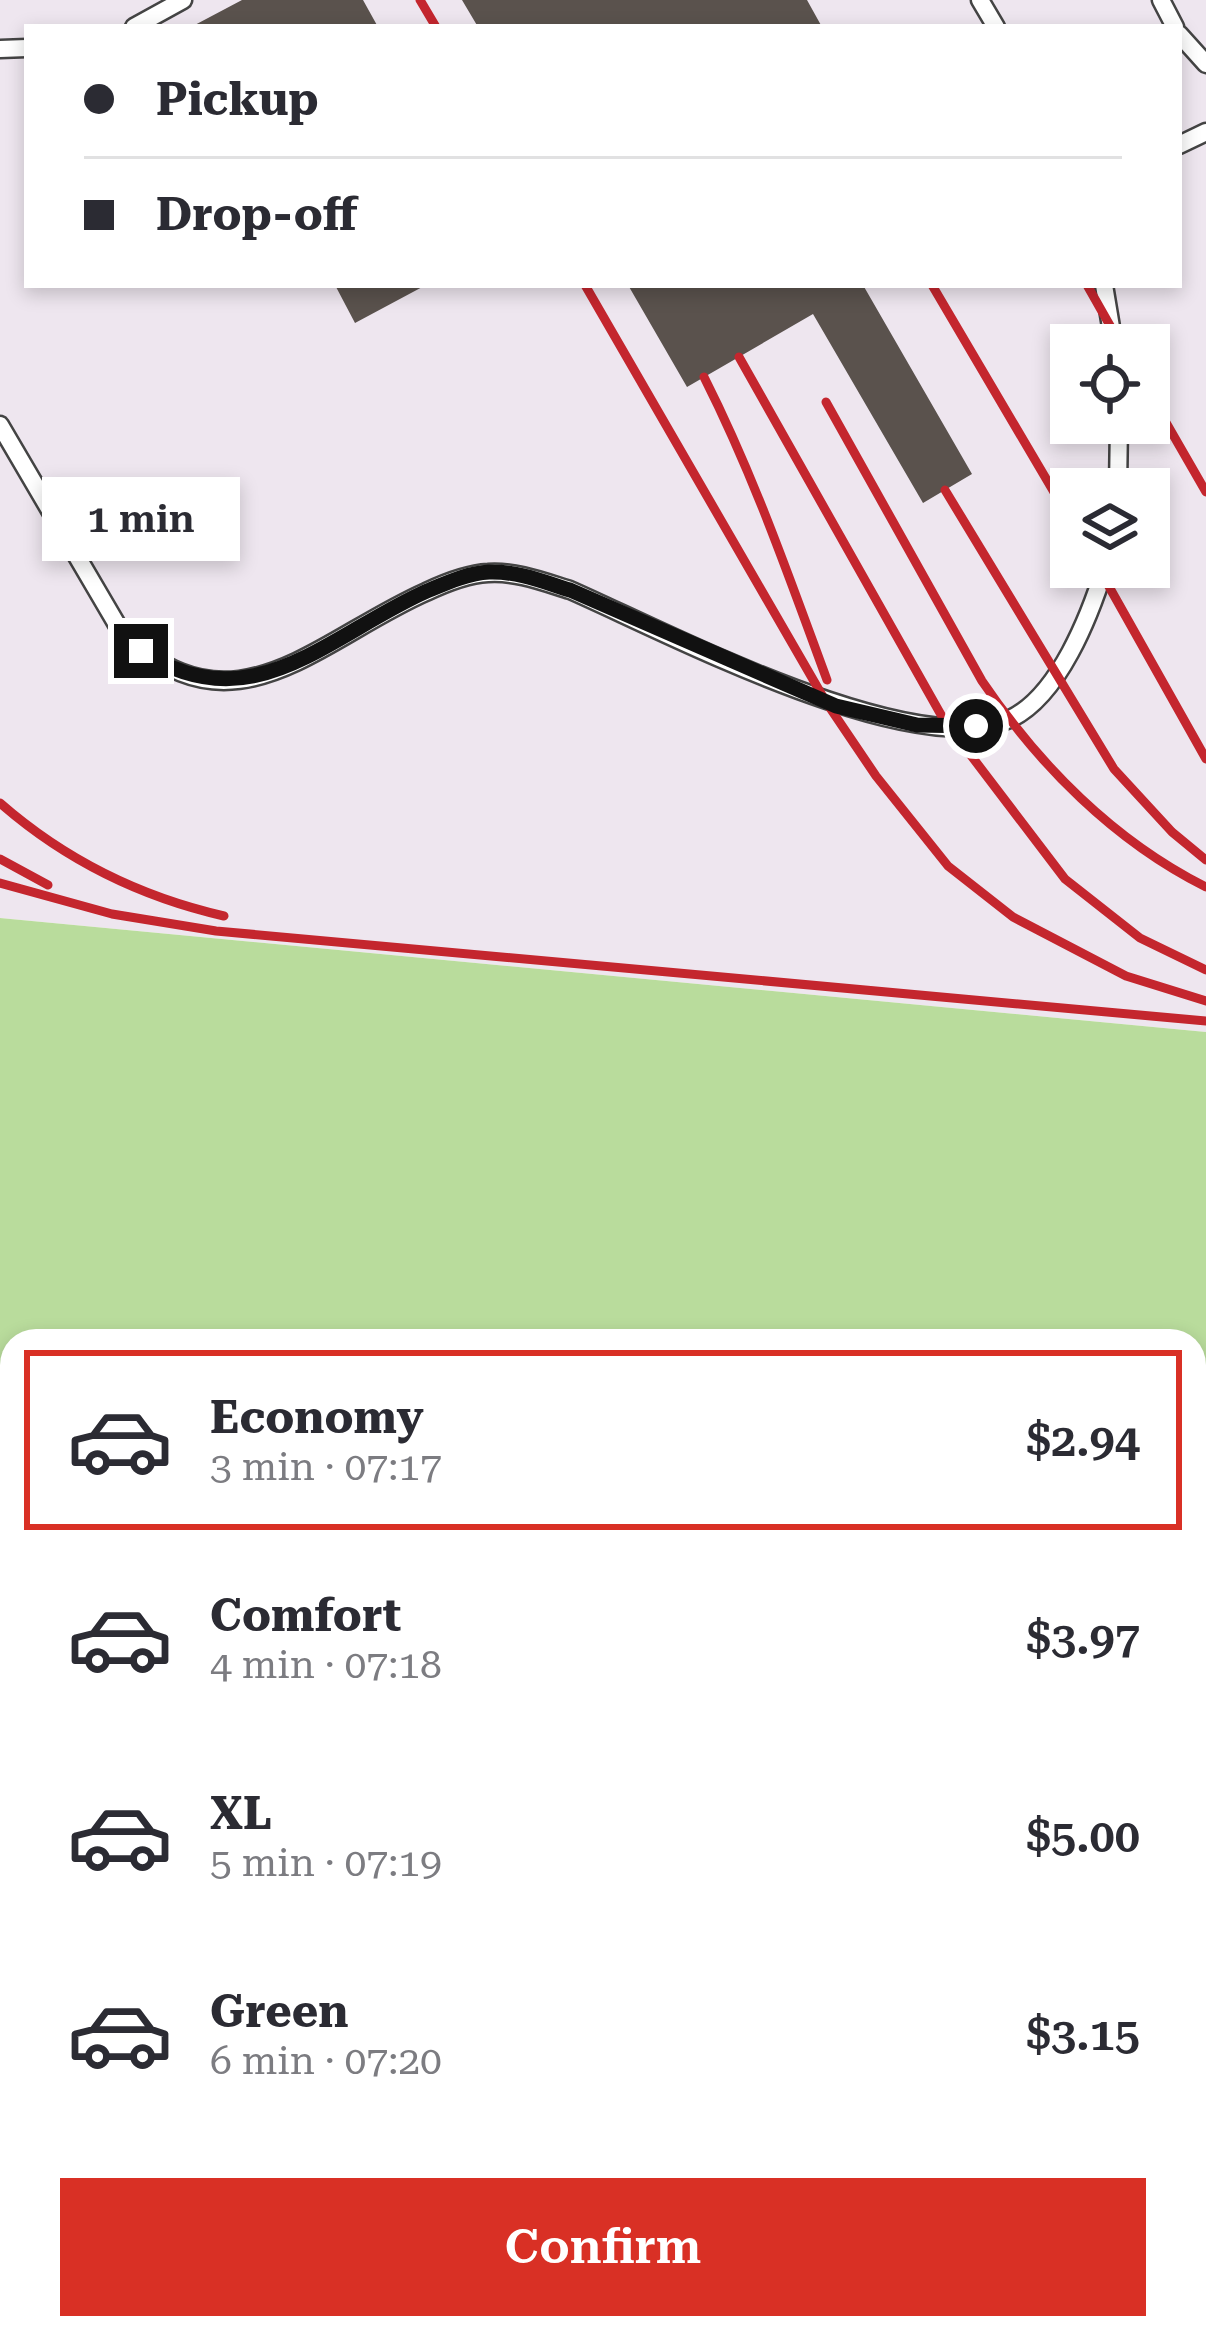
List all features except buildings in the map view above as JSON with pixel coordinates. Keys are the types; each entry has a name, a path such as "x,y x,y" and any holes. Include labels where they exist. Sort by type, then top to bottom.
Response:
{"lane":[{"path":"139,24 183,0"},
{"path":"1182,37 1206,64"},
{"path":"1104,288 1110,324"},
{"path":"0,425 119,628 169,670 202,679 241,680 275,672 312,656 402,602 452,580 488,572 528,577 570,590 836,706 917,725 976,726 1008,720 1056,676 1096,588"}],"shaded area":[{"path":"0,0 1206,0 1206,1032 0,918"}],"green space":[{"path":"0,918 1206,1032 1206,1329 0,1329"}],"railway":[{"path":"420,0 434,24"},
{"path":"587,288 826,702 876,776 948,866 1013,917 1126,976 1206,1001"},
{"path":"934,288 1050,485"},
{"path":"1089,288 1109,324"},
{"path":"739,357 944,720 1065,879 1140,938 1206,970"},
{"path":"704,377 755,489 827,680"},
{"path":"826,402 982,681 1004,712 1054,771 1110,824 1206,887"},
{"path":"1170,429 1206,492"},
{"path":"945,490 1114,769 1172,832 1206,860"},
{"path":"1110,588 1206,759"},
{"path":"0,803 50,842 105,873 163,898 224,916"},
{"path":"0,859 48,885"},
{"path":"0,883 112,914 216,931 1206,1021"}],"route":[{"path":"141,651 169,670 202,679 241,680 312,656 402,602 452,580 488,572 528,577 570,590 836,706 917,725 976,726"}]}
